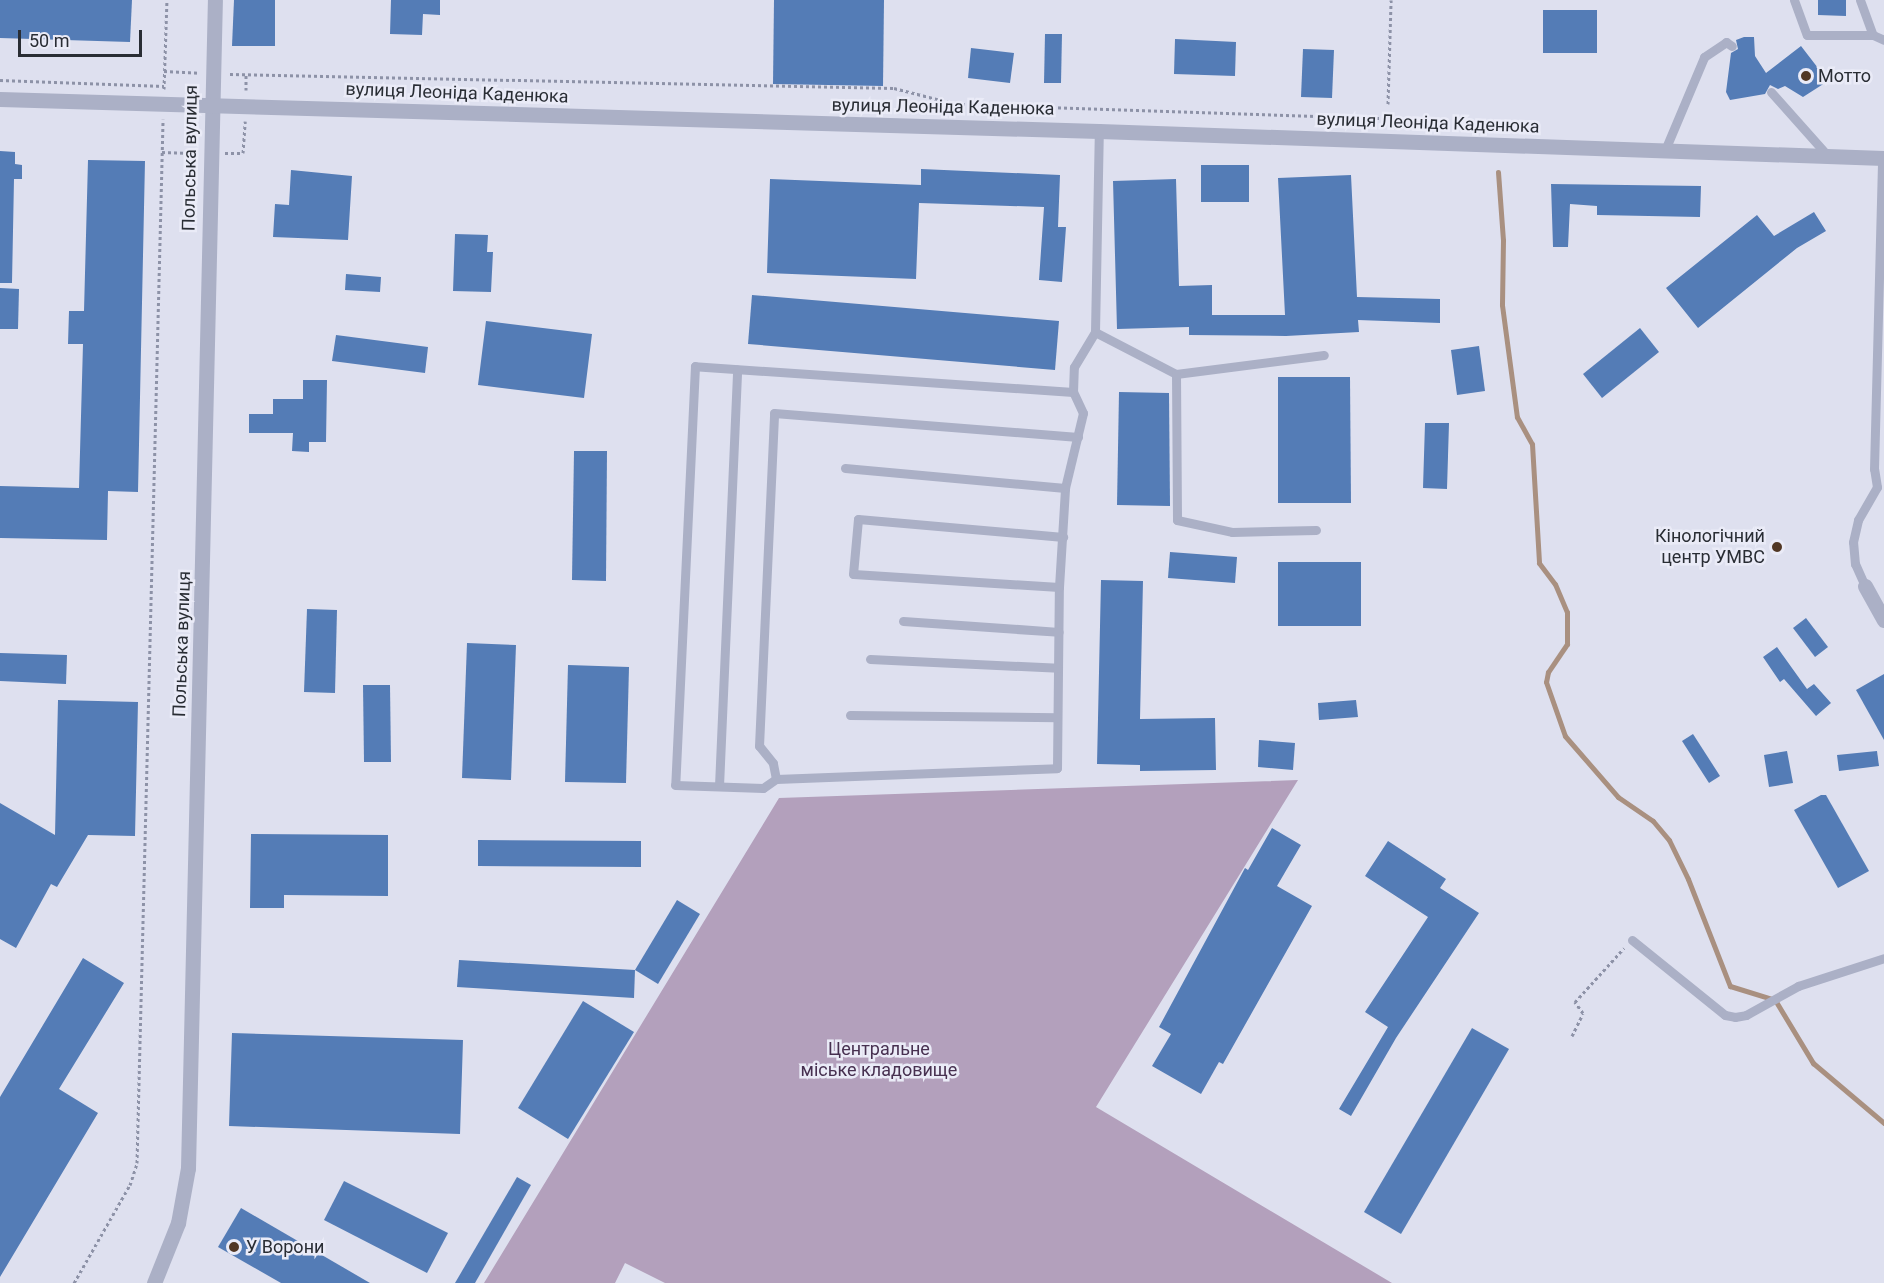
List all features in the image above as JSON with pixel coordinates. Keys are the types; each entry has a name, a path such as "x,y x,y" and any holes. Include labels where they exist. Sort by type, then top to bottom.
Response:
{"street":[{"name":"Польська вулиця","path":"154,1283 178,1222 188,1168 215,0"},
{"name":"вулиця Леоніда Каденюка","path":"0,99 1099,130 1883,158"},
{"path":"1865,586 1884,620"}],"lane":[{"path":"1794,0 1807,35 1873,35 1884,40"},
{"path":"1860,0 1873,35"},
{"path":"1665,150 1704,57 1726,42 1732,46"},
{"path":"1771,92 1828,156"},
{"path":"1073,392 695,366 675,784 763,788 776,779 1057,768 1059,587 1065,488 1083,413 1073,392 1074,367 1095,332 1099,130"},
{"path":"1865,586 1856,564 1853,542 1858,520 1877,487 1874,469 1883,158"},
{"path":"1095,332 1176,374 1324,355"},
{"path":"719,786 737,369"},
{"path":"1176,374 1177,520 1232,532 1316,530"},
{"path":"776,779 773,763 759,746 774,413 1078,437"},
{"path":"845,468 1065,488"},
{"path":"1059,587 853,574 858,519 1063,537"},
{"path":"903,621 1059,632"},
{"path":"870,659 1058,668"},
{"path":"850,715 1057,717"},
{"path":"1632,940 1725,1015 1735,1017 1746,1015 1798,986 1884,958"}],"path":[{"path":"74,1283 130,1185 137,1163 167,0"},
{"path":"1388,104 1391,0"},
{"path":"164,71 894,88 956,104 1386,118"},
{"path":"0,80 164,86"},
{"path":"1572,1036 1583,1012 1575,1002 1632,940"}],"green space":[{"name":"Центральне міське кладовище","path":"1298,780 1096,1107 1392,1283 665,1283 625,1263 615,1283 484,1283 779,798"}],"building":[{"path":"0,0 132,0 130,42 0,38"},
{"path":"234,0 275,0 275,46 232,46"},
{"path":"391,0 440,0 440,15 423,14 422,35 390,34"},
{"path":"774,0 884,0 883,86 773,84"},
{"path":"1818,0 1846,0 1846,16 1818,15"},
{"path":"1543,10 1597,10 1597,53 1543,53"},
{"path":"1045,34 1062,34 1061,83 1044,83"},
{"path":"1754,37 1755,56 1766,73 1801,46 1828,81 1803,97 1785,86 1778,89 1770,85 1765,94 1730,100 1726,92 1731,53 1738,49 1736,40"},
{"path":"1175,39 1236,42 1235,76 1174,74"},
{"path":"971,48 1014,53 1010,83 968,78"},
{"path":"1303,49 1334,50 1332,98 1301,97"},
{"path":"0,151 15,152 15,164 22,165 22,179 14,179 12,283 0,283"},
{"path":"88,160 145,161 138,492 108,491 107,540 0,538 0,486 79,488 83,344 68,344 69,311 84,311"},
{"path":"1201,165 1249,165 1249,202 1201,202"},
{"path":"921,169 1060,175 1058,227 1066,227 1062,282 1039,280 1044,207 919,203 916,279 767,273 770,179 921,185"},
{"path":"291,170 352,176 348,240 273,237 275,204 289,205"},
{"path":"1351,175 1357,297 1440,299 1440,323 1358,320 1359,332 1286,336 1189,335 1189,327 1117,329 1113,181 1176,179 1179,286 1212,285 1212,315 1285,315 1278,178"},
{"path":"1551,184 1701,186 1700,217 1597,215 1597,206 1570,204 1568,247 1553,247"},
{"path":"1814,212 1826,231 1797,248 1698,328 1666,288 1757,215 1774,236"},
{"path":"455,234 488,235 487,252 493,252 491,292 453,291"},
{"path":"346,274 381,277 380,292 345,290"},
{"path":"0,288 19,289 18,329 0,329"},
{"path":"752,295 1059,321 1055,370 748,344"},
{"path":"486,321 592,334 584,398 478,385"},
{"path":"1640,328 1659,352 1602,398 1583,374"},
{"path":"336,335 428,347 425,373 332,361"},
{"path":"1479,346 1485,391 1457,395 1451,350"},
{"path":"1278,377 1350,377 1351,503 1278,503"},
{"path":"303,380 327,380 326,442 309,442 309,452 292,451 293,433 249,433 249,414 273,414 273,399 303,399"},
{"path":"1119,392 1169,393 1170,506 1117,505"},
{"path":"1425,423 1449,423 1447,489 1423,488"},
{"path":"574,451 607,451 606,581 572,580"},
{"path":"1170,552 1237,557 1235,583 1168,578"},
{"path":"1278,562 1361,562 1361,626 1278,626"},
{"path":"1101,580 1143,581 1140,719 1215,718 1216,770 1140,771 1140,765 1097,764"},
{"path":"307,609 337,610 335,693 304,692"},
{"path":"1806,618 1828,647 1815,657 1793,628"},
{"path":"467,643 516,645 511,780 462,778"},
{"path":"1777,647 1807,689 1814,684 1831,703 1816,716 1784,679 1780,682 1763,657"},
{"path":"0,653 67,655 66,684 0,681"},
{"path":"568,665 629,667 626,783 565,782"},
{"path":"1884,674 1884,740 1856,690"},
{"path":"363,685 390,685 391,762 364,762"},
{"path":"58,700 138,702 135,836 88,835 57,887 51,884 16,948 0,939 0,803 55,835"},
{"path":"1356,700 1358,717 1319,720 1318,703"},
{"path":"1693,734 1720,776 1709,783 1682,741"},
{"path":"1259,740 1295,743 1293,770 1258,767"},
{"path":"1787,751 1793,783 1769,787 1764,755"},
{"path":"1877,751 1879,766 1839,771 1837,755"},
{"path":"1821,795 1826,795 1869,871 1838,888 1794,810"},
{"path":"1272,828 1301,845 1277,886 1312,906 1223,1064 1219,1062 1201,1094 1152,1066 1171,1034 1159,1027 1245,868 1248,870"},
{"path":"251,834 388,835 388,896 284,895 284,908 250,908"},
{"path":"478,840 641,841 641,867 478,866"},
{"path":"1388,841 1446,879 1440,888 1479,913 1396,1038 1351,1116 1339,1109 1388,1027 1365,1012 1428,917 1365,876"},
{"path":"677,900 700,914 658,984 635,970"},
{"path":"83,958 124,983 59,1089 98,1113 0,1277 0,1097"},
{"path":"459,960 635,970 634,998 457,987"},
{"path":"583,1001 634,1032 568,1139 518,1108"},
{"path":"1472,1028 1509,1049 1401,1234 1364,1212"},
{"path":"232,1033 463,1040 460,1134 229,1126"},
{"path":"517,1177 531,1185 475,1283 455,1283"},
{"path":"344,1181 448,1233 427,1273 324,1220"},
{"path":"241,1208 370,1283 281,1283 218,1247"}],"waterway":[{"path":"1498,172 1503,240 1502,305 1517,417 1532,444 1539,563 1555,584 1567,612 1567,644 1548,672 1546,682 1565,736 1618,797 1653,821 1669,840 1688,879 1730,986 1775,1000 1813,1063 1884,1123"}],"place":[{"name":"Мотто","path":"1806,76"},
{"name":"Кінологічний центр УМВС","path":"1777,547"},
{"name":"У Ворони","path":"234,1247"}]}
